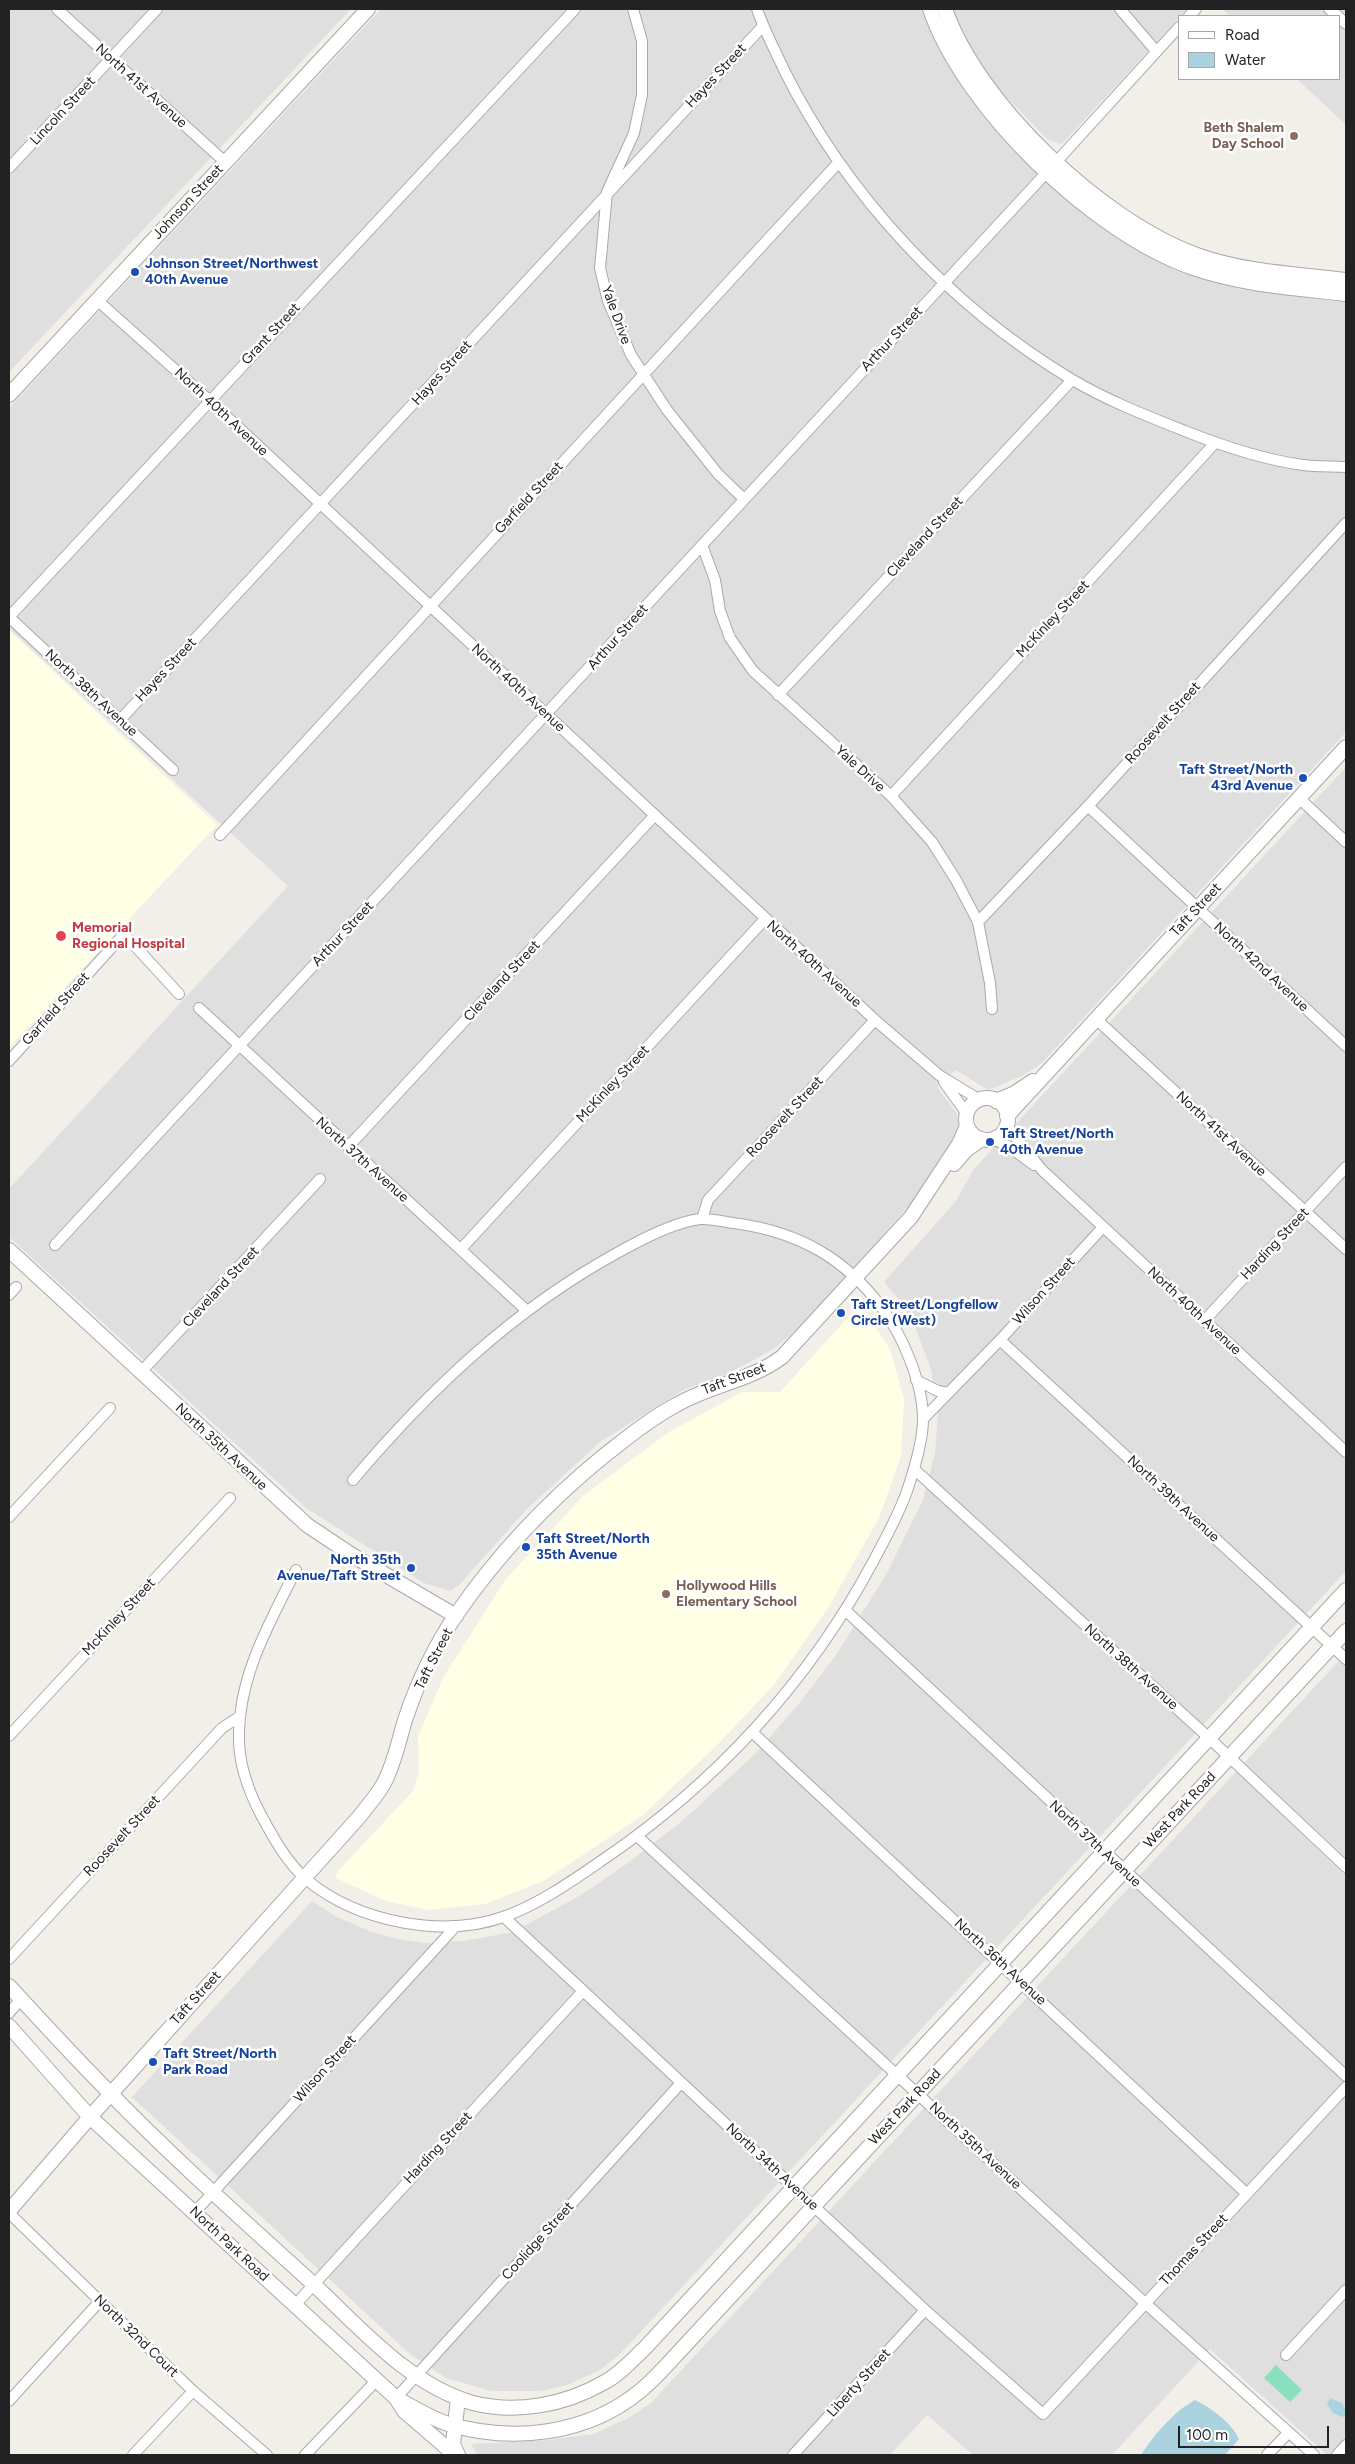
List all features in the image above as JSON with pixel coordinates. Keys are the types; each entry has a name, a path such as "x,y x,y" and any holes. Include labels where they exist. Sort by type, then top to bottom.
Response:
{"street":[{"name":"North 41st Avenue","path":"57,9 225,162"},
{"name":"Lincoln Street","path":"9,168 157,9"},
{"name":"Johnson Street","path":"9,395 368,9"},
{"name":"Grant Street","path":"9,617 575,9"},
{"name":"Yale Drive","path":"633,9 642,41 642,95 634,133 607,192 600,268 608,301 620,331 644,375 667,410 718,474 744,499"},
{"path":"757,9 763,26 795,92 839,162 883,220 944,282 994,325 1072,380 1145,416 1215,443 1303,466 1346,467"},
{"path":"930,9 939,33 963,77 1001,124 1052,167 1096,212 1142,244 1175,261 1227,278 1346,294"},
{"path":"945,9 963,50 982,80 1052,167 1131,221 1163,240 1196,255 1250,268 1346,280"},
{"path":"1120,9 1156,51"},
{"name":"Hayes Street","path":"120,720 321,505 607,192 763,26"},
{"name":"Arthur Street","path":"56,1245 1052,167 1178,28"},
{"name":"Garfield Street","path":"220,835 839,162"},
{"name":"North 40th Avenue","path":"97,300 210,400 765,920 875,1020 940,1075 980,1100"},
{"name":"Cleveland Street","path":"778,695 1072,380"},
{"name":"McKinley Street","path":"891,796 1215,443"},
{"name":"Roosevelt Street","path":"978,922 1088,806 1346,523"},
{"name":"Yale Drive","path":"702,545 714,580 720,611 730,638 753,671 891,796 932,842 956,880 978,922 990,982 992,1009"},
{"name":"North 38th Avenue","path":"9,617 173,770"},
{"name":"Taft Street","path":"1007,1120 1096,1019 1346,747"},
{"path":"1299,798 1346,842"},
{"name":"North 42nd Avenue","path":"1088,806 1346,1046"},
{"name":"Cleveland Street","path":"348,1147 655,816"},
{"name":"McKinley Street","path":"461,1249 765,920"},
{"name":"Garfield Street","path":"9,1061 124,934 179,994"},
{"name":"North 37th Avenue","path":"199,1008 526,1310"},
{"name":"North 41st Avenue","path":"1096,1019 1346,1250"},
{"name":"Roosevelt Street","path":"702,1219 708,1200 875,1020"},
{"name":"Taft Street","path":"996,1101 1013,1094 1047,1073"},
{"name":"North 40th Avenue","path":"940,1075 967,1120"},
{"path":"980,1100 996,1101 1004,1107 1007,1120 1002,1132 988,1139 972,1134 967,1120 972,1105 980,1100"},
{"name":"Taft Street","path":"9,2212 110,2094 359,1818 385,1782 420,1681 456,1616 509,1545 574,1480 653,1418 698,1392 767,1368 797,1342 911,1217 959,1144 967,1120"},
{"name":"North 40th Avenue","path":"1007,1120 1042,1170"},
{"name":"North 40th Avenue","path":"988,1139 1008,1146 1042,1170 1346,1452"},
{"name":"Taft Street","path":"934,1184 966,1150 988,1139"},
{"name":"Harding Street","path":"1204,1321 1346,1167"},
{"name":"Cleveland Street","path":"141,1372 320,1179"},
{"path":"296,1570 260,1642 247,1676 239,1717 238,1744 244,1774 255,1804 273,1839 304,1877 333,1897 369,1914 399,1923 456,1926 504,1917 582,1874 638,1836 696,1787 753,1733 813,1658 846,1610 885,1540 906,1495 914,1469 923,1419 916,1380 891,1320 857,1278 805,1242 769,1228 702,1219 638,1241 588,1268 526,1310 444,1380 391,1436 353,1480"},
{"name":"Wilson Street","path":"923,1419 1000,1340 1103,1227"},
{"name":"North 35th Avenue","path":"9,1250 307,1525 360,1560 456,1616"},
{"path":"9,1295 16,1287"},
{"name":"North 39th Avenue","path":"1000,1340 1346,1659"},
{"path":"916,1380 948,1394"},
{"path":"9,1517 110,1408"},
{"name":"North 38th Avenue","path":"914,1469 1208,1737 1346,1867"},
{"name":"McKinley Street","path":"9,1736 230,1498"},
{"name":"West Park Road","path":"415,2377 458,2398 498,2407 525,2408 550,2404 582,2394 605,2383 624,2369 1346,1590"},
{"name":"North 37th Avenue","path":"846,1610 1346,2076"},
{"name":"West Park Road","path":"396,2398 418,2410 455,2425 483,2432 516,2435 561,2430 619,2405 640,2391 665,2367 1346,1631"},
{"name":"Roosevelt Street","path":"9,1959 222,1728 239,1717"},
{"name":"North 36th Avenue","path":"753,1733 1002,1963 1246,2193"},
{"name":"North 35th Avenue","path":"638,1836 1145,2303 1314,2455"},
{"name":"North 34th Avenue","path":"504,1917 680,2084 794,2186 925,2310 1043,2414"},
{"name":"Wilson Street","path":"195,2212 456,1926"},
{"name":"North Park Road","path":"9,1986 110,2094 212,2192 415,2377"},
{"name":"Harding Street","path":"295,2305 582,1992"},
{"path":"9,2012 21,1999"},
{"name":"North Park Road","path":"9,2026 90,2117 396,2398 404,2411 456,2455"},
{"name":"Coolidge Street","path":"396,2398 680,2084"},
{"name":"Thomas Street","path":"1043,2414 1346,2087"},
{"name":"North 32nd Court","path":"9,2212 193,2391 267,2455"},
{"path":"1286,2355 1346,2290"},
{"path":"9,2401 100,2301"},
{"name":"Liberty Street","path":"793,2455 925,2310"},
{"path":"305,2455 376,2380"},
{"path":"133,2455 193,2391"},
{"path":"456,2455 453,2444 458,2398"},
{"path":"1267,2455 1288,2432"},
{"path":"1337,2455 1346,2446"}],"shaded area":[{"path":"9,9 351,9 9,372"},
{"path":"381,9 923,9 932,36 984,114 1013,148 1058,191 1116,236 1176,271 1240,289 1346,301 1346,732 1042,1063 1022,1076 988,1090 956,1070 937,1087 957,1114 959,1126 952,1141 916,1198 806,1322 772,1350 727,1374 683,1390 600,1442 526,1510 459,1585 450,1591 424,1583 306,1508 9,1237 9,1189 288,886 9,628 9,408"},
{"path":"953,9 1187,9 1181,15 1178,15 1178,19 1062,144 1048,140 996,86 960,30"},
{"path":"1222,9 1346,9 1346,125 1298,80 1340,80 1340,15 1229,15"},
{"name":"Memorial Regional Hospital","path":"9,630 217,825 9,1047"},
{"path":"1346,767 1346,1571 620,2354 600,2370 567,2385 542,2391 491,2391 446,2378 410,2354 132,2097 312,1901 337,1917 372,1932 397,1939 425,1943 464,1941 513,1932 581,1895 625,1865 681,1822 755,1754 798,1705 836,1655 887,1573 923,1500 935,1453 938,1414 931,1369 916,1329 900,1301 884,1282 956,1201 974,1169"},
{"name":"Hollywood Hills Elementary School","path":"860,1304 890,1349 904,1399 901,1456 879,1518 828,1608 773,1686 715,1747 643,1815 545,1880 485,1904 428,1910 386,1901 336,1878 337,1872 413,1791 419,1772 418,1737 443,1678 505,1580 583,1496 669,1432 742,1392 780,1392"},
{"path":"1346,1653 1346,2455 1327,2455 1210,2349 1112,2455 973,2455 927,2415 890,2455 477,2455 471,2444 548,2440 594,2434 630,2417 651,2403"}],"green space":[{"path":"1276,2365 1302,2390 1290,2402 1264,2378"}],"water":[{"path":"1330,2398 1342,2403 1346,2411 1345,2415 1342,2417 1333,2413 1327,2404"},
{"path":"1195,2400 1220,2416 1236,2433 1239,2439 1225,2455 1141,2455 1165,2424"}],"place":[{"name":"Beth Shalem Day School","path":"1294,136"},
{"name":"Johnson Street/Northwest 40th Avenue","path":"135,272"},
{"name":"Taft Street/North 43rd Avenue","path":"1303,778"},
{"name":"Memorial Regional Hospital","path":"61,936"},
{"name":"Taft Street/North 40th Avenue","path":"990,1142"},
{"name":"Taft Street/Longfellow Circle (West)","path":"841,1313"},
{"name":"Taft Street/North 35th Avenue","path":"526,1547"},
{"name":"North 35th Avenue/Taft Street","path":"411,1568"},
{"name":"Hollywood Hills Elementary School","path":"666,1594"},
{"name":"Taft Street/North Park Road","path":"153,2062"}]}
